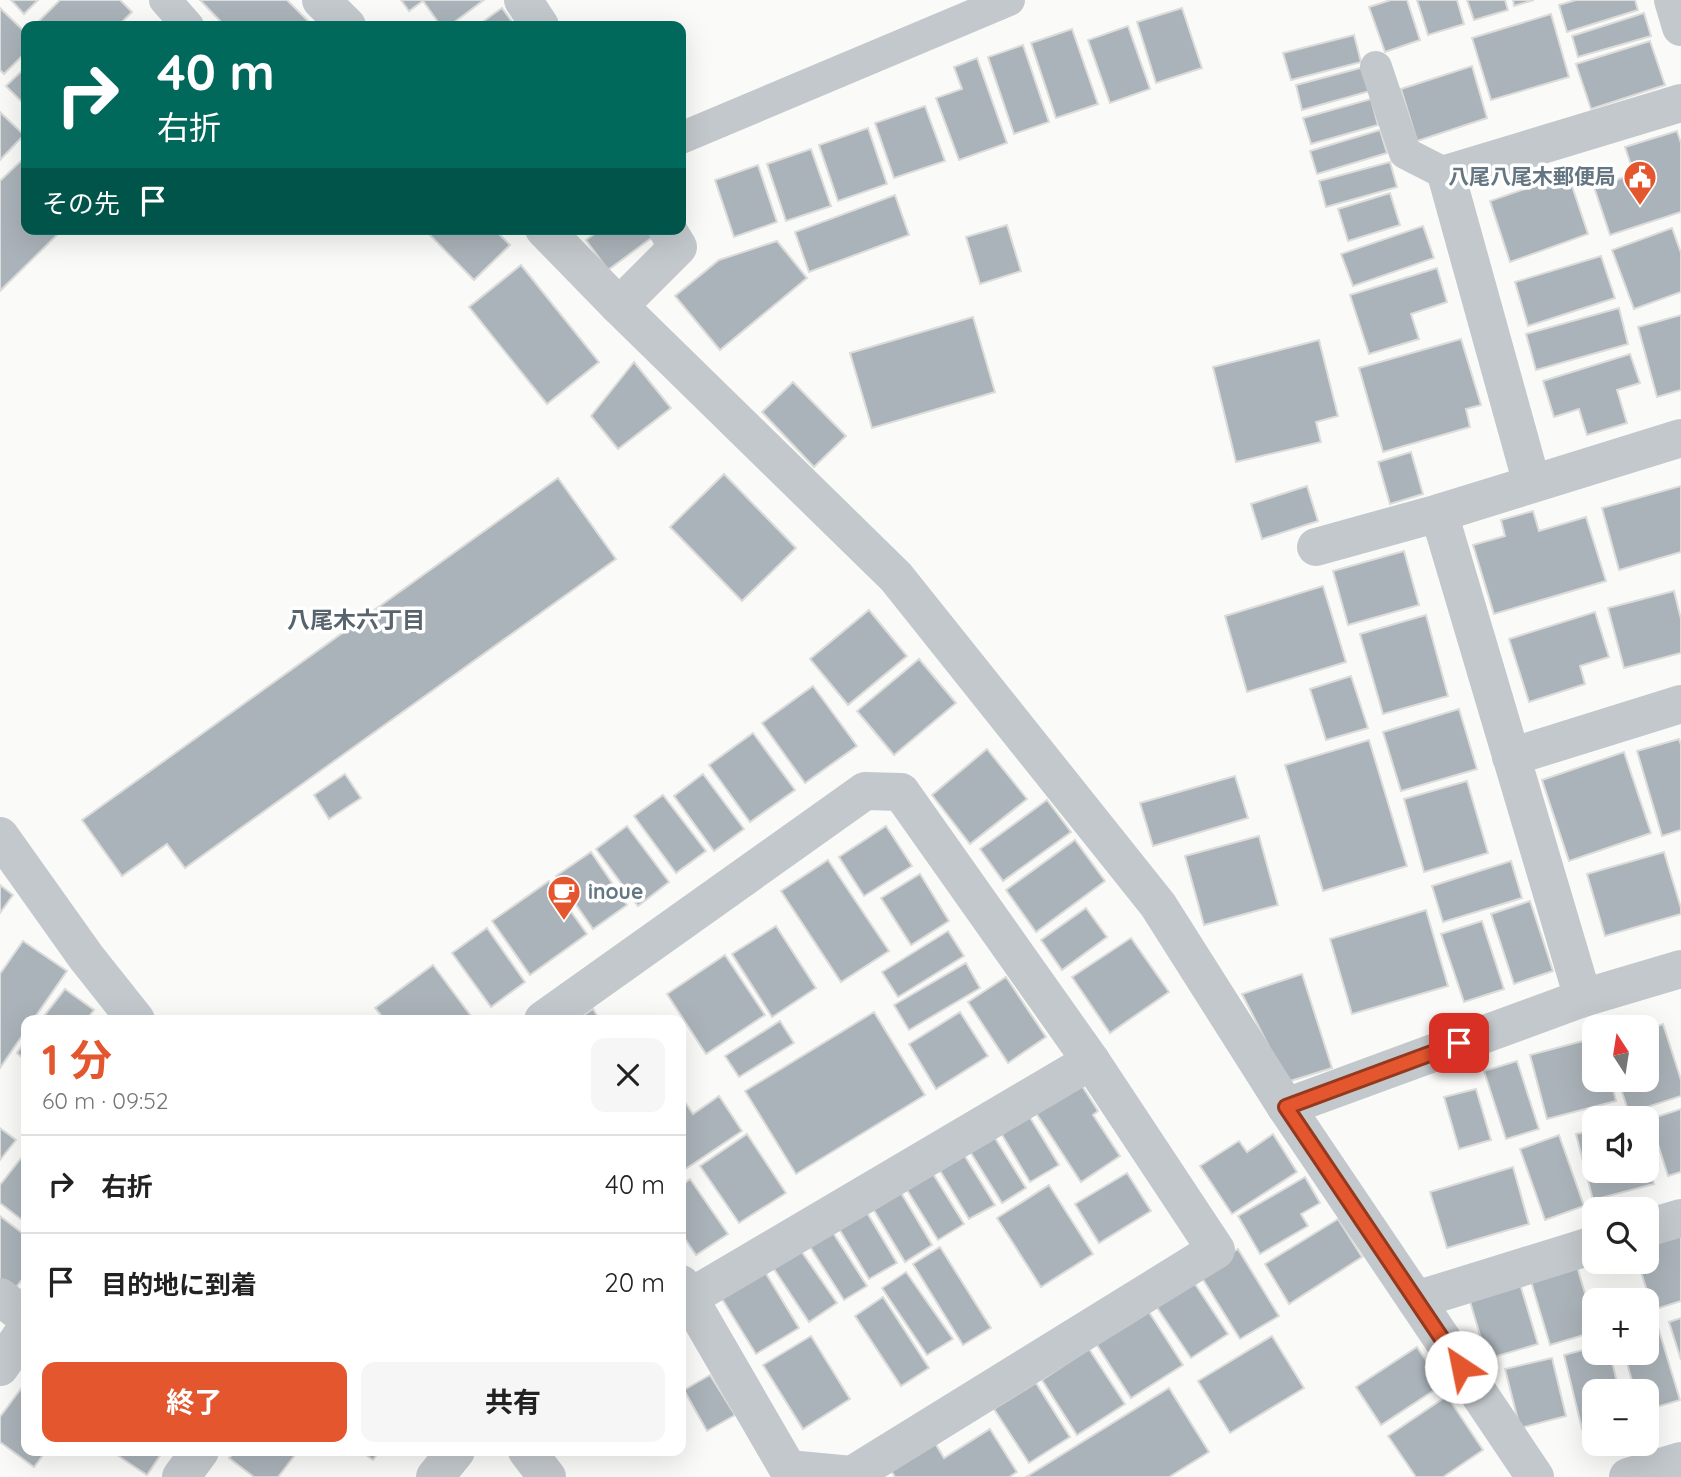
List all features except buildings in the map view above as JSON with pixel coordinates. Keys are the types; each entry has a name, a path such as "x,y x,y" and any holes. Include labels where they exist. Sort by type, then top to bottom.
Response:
{"street":[{"path":"321,0 342,21"},
{"path":"523,0 537,21"},
{"path":"1532,484 1446,174 1681,103"},
{"path":"550,235 896,577 1158,905 1286,1107 1535,1477"},
{"path":"619,306 678,247 671,235"},
{"path":"1316,547 1439,513 1681,439"},
{"path":"1439,513 1583,998"},
{"path":"1511,757 1681,704"},
{"path":"550,1015 865,791 901,792 1091,1061 1216,1250 852,1475 788,1469 686,1298"},
{"path":"0,836 86,957 132,1015"},
{"path":"1286,1107 1583,998 1681,969"},
{"path":"686,1294 1091,1061"},
{"path":"1659,1224 1681,1218"},
{"path":"1416,1300 1582,1249"},
{"path":"0,1297 21,1313"},
{"path":"0,1367 21,1336"},
{"path":"181,1477 196,1456"},
{"path":"435,1477 452,1456"},
{"path":"531,1456 547,1477"},
{"path":"1628,1477 1681,1461"}],"lane":[{"path":"165,0 184,21"},
{"path":"686,136 1009,0"},
{"path":"1377,67 1405,153 1446,174"}],"place":[{"name":"八尾八尾木郵便局","path":"1640,207"},
{"name":"inoue","path":"564,922"}],"district":[{"name":"八尾木六丁目","path":"356,620"}],"route":[{"path":"1459,1043 1286,1107 1461,1367"}]}
